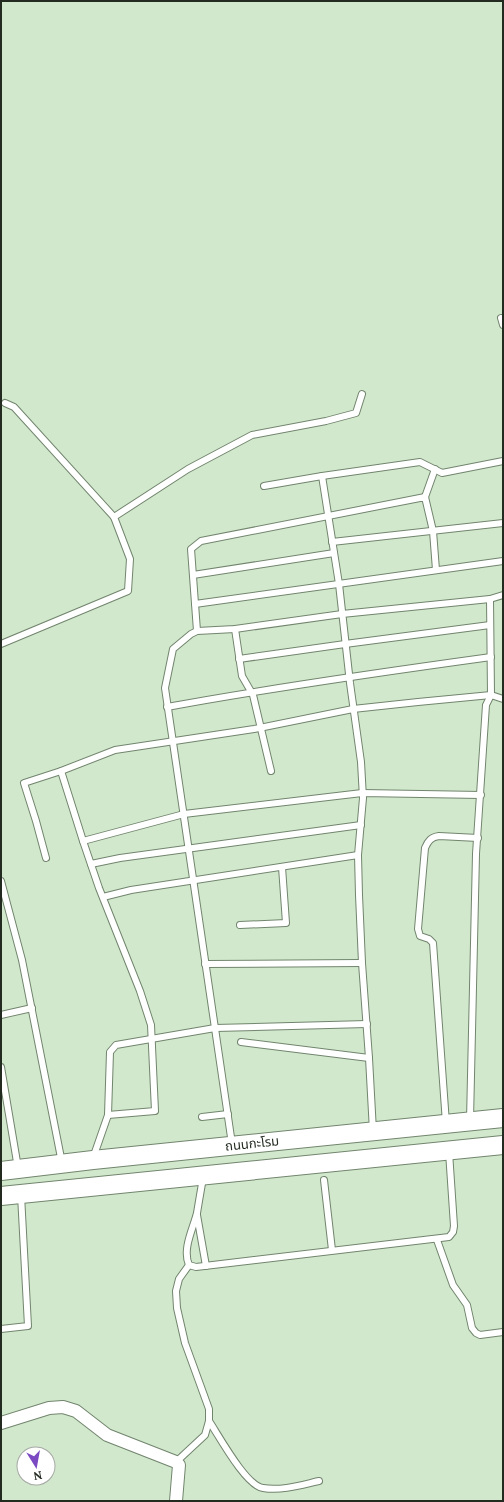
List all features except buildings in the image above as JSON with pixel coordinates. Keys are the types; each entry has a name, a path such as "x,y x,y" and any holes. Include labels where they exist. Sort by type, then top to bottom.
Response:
{"main road":[{"name":"ถนนกะโรม","path":"10,1170 232,1145 503,1118"},
{"path":"446,1124 448,1151"},
{"name":"ถนนกะโรม","path":"1,1196 503,1145"},
{"path":"10,1170 21,1194"}],"street":[{"path":"1,1423 49,1408 63,1407 76,1411 107,1436 176,1462 179,1465 176,1501"}],"lane":[{"path":"501,318 503,326"},
{"path":"114,517 188,469 252,435 326,421 356,413 362,394"},
{"path":"1,644 128,591 130,559 114,517 14,407 5,403"},
{"path":"264,486 420,462 442,473 503,461"},
{"path":"435,469 425,497 433,531 436,570"},
{"path":"322,476 334,553 361,762 361,825 358,855 362,963 373,1131"},
{"path":"197,631 191,549 201,541 425,497"},
{"path":"332,542 503,523"},
{"path":"193,575 334,553"},
{"path":"195,604 503,561"},
{"path":"232,1145 184,814 164,688 173,649 197,631 235,629 342,614 490,599 503,595"},
{"path":"470,1122 476,854 486,705 491,695 490,599"},
{"path":"239,659 490,626"},
{"path":"235,629 242,676 251,692 271,771"},
{"path":"167,707 349,676 491,657"},
{"path":"46,858 24,783 61,771 115,750 261,728 354,709 491,695 503,699"},
{"path":"61,771 83,842 140,991 151,1025 155,1111 108,1115"},
{"path":"83,842 184,814 362,793 481,795"},
{"path":"91,864 120,858 361,825"},
{"path":"446,1124 433,942 420,936 418,929 425,848 428,841 433,837 478,838"},
{"path":"103,897 130,890 358,855"},
{"path":"240,925 286,923 282,867"},
{"path":"1,881 22,960 62,1164"},
{"path":"205,964 362,963"},
{"path":"1,1015 32,1008"},
{"path":"93,1160 108,1115 110,1052 116,1045 214,1028 367,1024"},
{"path":"241,1042 369,1058"},
{"path":"1,1067 10,1170"},
{"path":"202,1117 228,1114"},
{"path":"189,1266 206,1266 332,1250 437,1240 449,1237 453,1232 454,1226 448,1151"},
{"path":"189,1266 186,1260 187,1249 203,1175"},
{"path":"324,1180 332,1250"},
{"path":"1,1328 28,1326 21,1194"},
{"path":"196,1213 206,1266"},
{"path":"437,1240 453,1285 467,1305 472,1328 480,1336 503,1332"},
{"path":"176,1462 204,1435 209,1421 209,1409 185,1343 177,1308 176,1290 179,1279 189,1266"},
{"path":"209,1421 240,1469 253,1482 262,1488 285,1488 319,1481"}]}
